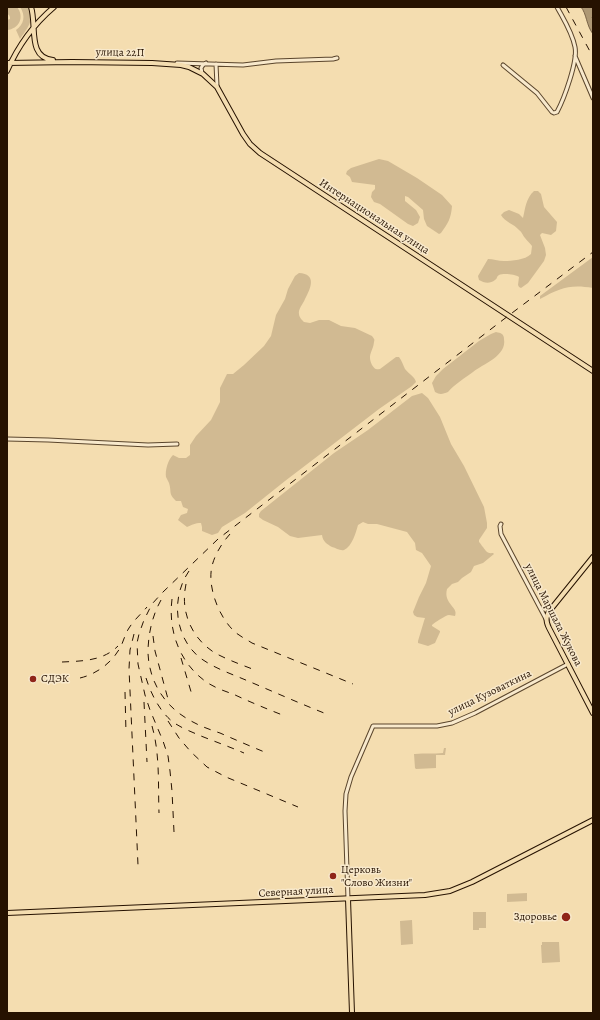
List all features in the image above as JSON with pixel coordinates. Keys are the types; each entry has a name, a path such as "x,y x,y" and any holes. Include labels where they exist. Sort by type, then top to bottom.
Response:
{"main road":[{"path":"31,7 34,27"},
{"path":"7,71 9,63 34,27 54,7"},
{"name":"улица 22П","path":"34,27 36,47 41,55 47,59 72,62"},
{"name":"улица 22П","path":"9,63 167,63"},
{"name":"Интернациональная улица","path":"167,63 186,65 210,79 217,87 243,134 250,144 263,156 593,371"},
{"path":"546,619 551,609 593,557"},
{"name":"улица Маршала Жукова","path":"546,619 549,628 593,713"},
{"name":"Северная улица","path":"7,913 425,895 444,892 456,889 472,882 593,820"},
{"name":"улица Кузоваткина","path":"348,898 352,1013"}],"street":[{"path":"503,65 537,93 552,112 554,113 557,111 568,85 575,56 575,48 566,23 557,7"},
{"path":"575,56 593,98"},
{"path":"167,63 244,65 276,61 337,58"},
{"path":"202,73 203,65 206,63"},
{"path":"216,64 217,87"},
{"path":"210,79 214,80 216,78"},
{"path":"7,439 148,445 177,444"},
{"name":"улица Маршала Жукова","path":"501,524 500,530 546,619"},
{"path":"541,608 545,610 551,609"},
{"path":"543,613 551,609"},
{"name":"улица Кузоваткина","path":"348,898 346,794 351,777 373,726 437,726 454,722 471,715 568,664"}],"shaded area":[{"path":"7,7 17,7 21,18 18,25 7,30 7,20 10,19 10,17 7,14"},
{"path":"20,7 29,7 31,17 29,24 20,39 16,30 21,25 23,20 23,14"},
{"path":"581,7 593,7 593,34 589,27"},
{"path":"379,159 388,161 417,178 442,195 452,206 449,221 441,233 439,234 427,226 424,219 423,210 408,197 405,196 405,201 416,210 420,217 418,223 413,226 380,204 374,202 371,197 372,192 375,189 375,185 352,182 350,177 346,174 351,168"},
{"path":"534,191 538,191 541,194 544,207 557,222 556,231 551,235 542,233 540,235 545,248 546,255 544,261 528,283 521,288 518,285 519,277 512,275 499,275 495,280 489,283 479,280 478,276 488,259 502,261 514,260 525,258 531,254 532,246 515,226 501,215 509,210 519,214 523,218 525,207"},
{"path":"593,257 593,288 578,286 565,288 540,299 540,296"},
{"path":"299,273 308,276 311,282 299,312 300,317 304,322 310,323 319,320 329,320 341,326 355,328 372,336 374,340 370,358 372,365 377,369 380,369 396,357 399,357 405,369 416,382 245,513 222,527 218,533 212,535 202,531 201,523 187,527 178,520 181,515 187,513 188,509 183,507 181,501 176,501 171,494 166,477 168,462 173,455 179,458 186,458 190,455 190,445 211,420 220,402 220,388 227,374 233,374 264,346 271,336 276,315 285,299 288,289 295,276"},
{"path":"496,332 502,334 504,337 504,345 498,355 460,381 448,392 438,394 435,392 432,383 443,369 479,341"},
{"path":"422,393 428,398 440,417 451,444 464,466 484,507 487,528 479,542 487,552 494,554 483,563 474,566 471,572 447,589 447,598 455,610 455,616 447,615 432,625 440,632 435,643 428,646 418,643 425,618 417,617 413,612 426,583 431,566 422,553 416,550 415,543 407,532 363,522 358,525 349,546 344,550 341,550 327,544 322,535 298,538 290,536 278,527 259,517 261,511 334,453 368,430 412,396"},
{"path":"444,748 446,748 445,755 436,755 436,768 415,768 414,754 443,753"},
{"path":"527,893 527,901 507,902 507,894"},
{"path":"473,912 486,912 486,928 473,930"},
{"path":"412,920 413,944 401,945 400,921"},
{"path":"542,942 559,942 560,962 542,963"}],"railway":[{"path":"566,7 593,57"},
{"path":"174,832 172,791 168,756 145,695 138,664 137,643 139,634 152,604 218,539 593,252"},
{"path":"230,534 217,553 213,562 211,574 211,583 219,610 229,625 234,631 252,643 353,684"},
{"path":"189,571 179,592 178,616 184,638 199,657 216,668 324,713"},
{"path":"186,584 186,614 189,623 200,640 215,653 255,670"},
{"path":"172,599 171,611 174,634 177,644 188,665 205,681 215,687 285,716"},
{"path":"161,600 155,612 151,626 148,653 154,682 164,698 170,706 194,723 267,753"},
{"path":"80,678 92,674 114,657 122,644 126,632 147,607"},
{"path":"134,634 130,650 129,669 138,865"},
{"path":"153,636 155,651 168,699"},
{"path":"62,662 92,659 106,655 118,646"},
{"path":"181,658 192,695"},
{"path":"146,678 156,702 168,718 173,722 190,731 244,753"},
{"path":"125,692 126,733"},
{"path":"144,702 147,762"},
{"path":"168,721 179,738 207,767 226,777 298,807"},
{"path":"152,726 155,737 157,758 159,813"}],"place":[{"name":"СДЭК","path":"33,679"},
{"name":"Церковь \"Слово Жизни\"","path":"333,876"},
{"name":"Здоровье","path":"566,917"}]}
